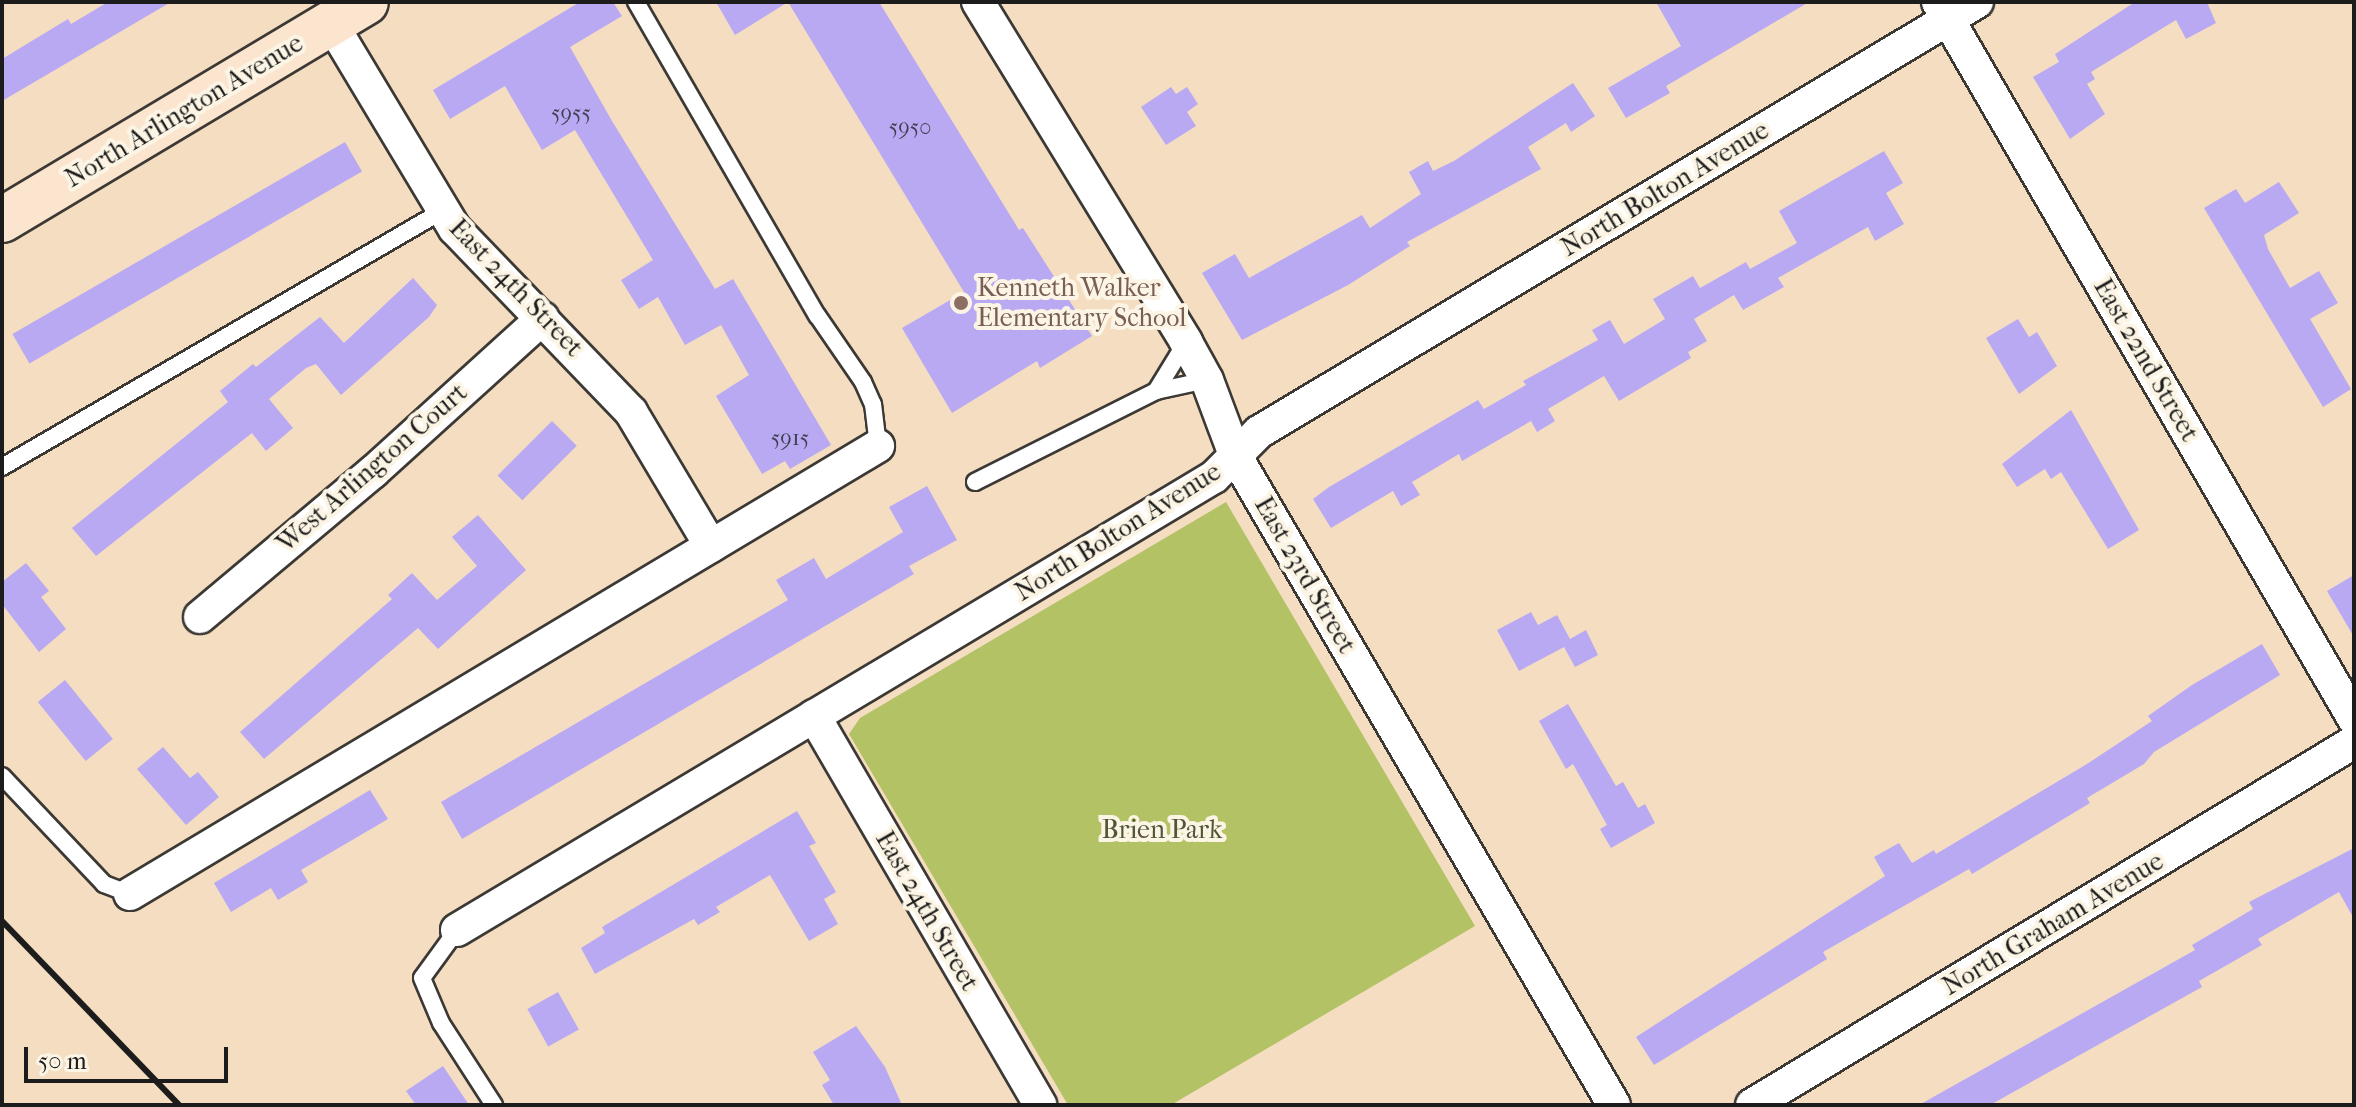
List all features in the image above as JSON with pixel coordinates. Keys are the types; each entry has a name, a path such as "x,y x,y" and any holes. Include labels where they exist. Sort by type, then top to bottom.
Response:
{"main road":[{"name":"North Arlington Avenue","path":"2,220 349,12"}],"street":[{"name":"East 23rd Street","path":"978,2 1186,342 1207,380 1235,455 1614,1105"},
{"name":"North Bolton Avenue","path":"457,930 1214,477 1273,424 1943,11 1977,2"},
{"name":"East 22nd Street","path":"1943,11 2354,719"},
{"name":"East 24th Street","path":"349,12 442,211 631,412 711,546"},
{"name":"West Arlington Court","path":"200,617 373,472 543,318"},
{"path":"130,894 878,446"},
{"name":"East 24th Street","path":"814,716 1040,1105"},
{"name":"North Graham Avenue","path":"1752,1105 2354,742"}],"lane":[{"path":"636,2 817,315 863,382 873,404 878,446"},
{"path":"2,467 442,211"},
{"path":"1156,391 1186,342"},
{"path":"975,482 1156,391 1207,380"},
{"path":"2,776 104,884 130,894"},
{"path":"457,930 422,978 441,1023 494,1105"}],"green space":[{"name":"Brien Park","path":"1226,502 1475,926 1171,1105 1068,1105 849,734 860,718"}],"building":[{"path":"108,2 171,2 2,101 2,59 68,19 71,24"},
{"path":"580,2 613,2 622,16 570,47 715,289 733,279 831,445 790,469 785,461 762,474 716,396 749,375 721,325 685,345 658,297 639,309 621,280 653,260 575,130 542,150 505,86 450,119 433,90"},
{"path":"716,2 788,2 735,35"},
{"path":"788,2 879,2 1019,230 1023,228 1092,336 1040,368 1037,361 952,413 902,328 964,292"},
{"path":"1656,2 1809,2 1666,86 1670,93 1626,118 1608,88 1681,46"},
{"path":"2135,2 2207,2 2216,23 2186,39 2176,20 2091,72 2095,79 2087,84 2105,114 2070,139 2033,77 2059,62 2055,54"},
{"path":"1573,83 1595,116 1571,132 1566,123 1528,147 1541,169 1407,242 1410,246 1348,285 1242,340 1202,273 1235,254 1249,278 1362,215 1370,228 1421,194 1409,172 1428,161 1433,171 1454,161"},
{"path":"1171,87 1176,94 1187,87 1198,104 1187,112 1196,126 1166,145 1141,107"},
{"path":"345,142 362,171 29,363 12,334"},
{"path":"1884,151 1903,183 1886,193 1904,224 1875,241 1868,227 1778,278 1784,287 1743,310 1734,295 1694,319 1707,341 1688,352 1691,358 1619,401 1604,376 1548,409 1555,421 1537,432 1531,421 1462,461 1459,454 1412,482 1420,495 1401,506 1393,491 1331,528 1313,499 1329,487 1478,400 1484,409 1526,385 1523,381 1598,340 1592,330 1610,320 1624,344 1665,319 1653,299 1693,276 1700,288 1746,262 1750,269 1797,243 1779,211"},
{"path":"2279,182 2299,213 2264,235 2268,249 2290,288 2319,271 2338,303 2310,319 2351,389 2323,407 2204,208 2236,189 2245,203"},
{"path":"413,278 437,305 429,317 341,395 316,364 306,368 269,399 293,428 266,451 252,433 96,556 72,528 228,402 220,391 253,364 256,367 320,317 344,343"},
{"path":"2018,319 2029,337 2037,332 2057,366 2019,394 1986,338"},
{"path":"2071,410 2139,530 2108,549 2061,472 2051,479 2045,469 2017,487 2002,464"},
{"path":"552,421 577,446 522,500 498,475"},
{"path":"927,486 957,540 909,566 914,574 462,839 441,802 788,600 776,580 814,558 826,579 903,532 889,507"},
{"path":"478,515 526,570 438,649 418,628 264,759 240,732 392,599 388,595 412,573 437,600 477,566 452,537"},
{"path":"26,563 49,591 41,597 66,629 39,652 2,604 2,582"},
{"path":"2354,575 2354,637 2327,591"},
{"path":"1531,612 1538,625 1557,615 1570,639 1586,630 1598,655 1575,667 1564,647 1519,671 1497,630"},
{"path":"2262,644 2280,675 2154,752 2144,764 2087,798 2090,803 1972,874 1969,869 1823,952 1827,959 1654,1065 1636,1037 1885,876 1874,857 1899,843 1912,863 1934,850 1936,854 2087,764 2152,721 2148,716 2192,685"},
{"path":"65,680 113,739 86,761 38,702"},
{"path":"1568,704 1616,786 1623,782 1638,808 1645,804 1655,823 1611,848 1600,829 1607,825 1573,764 1566,769 1539,721"},
{"path":"163,747 190,778 198,772 219,797 186,825 137,769"},
{"path":"370,790 388,819 301,870 308,882 278,900 271,888 231,912 214,883"},
{"path":"797,811 816,843 809,846 836,892 824,899 838,924 809,941 770,875 716,907 720,912 698,925 694,919 595,974 581,948 605,933 602,927"},
{"path":"2354,848 2354,919 2339,892 2258,939 2262,945 2199,981 2202,987 1990,1105 1919,1105 2195,950 2192,945 2253,909 2249,902"},
{"path":"558,992 579,1030 548,1047 527,1009"},
{"path":"856,1026 885,1067 902,1105 834,1105 822,1085 830,1080 813,1052"},
{"path":"443,1066 469,1105 416,1105 406,1091"}],"railway":[{"path":"2,921 179,1105"}],"place":[{"name":"Kenneth Walker Elementary School","path":"961,303"}]}
